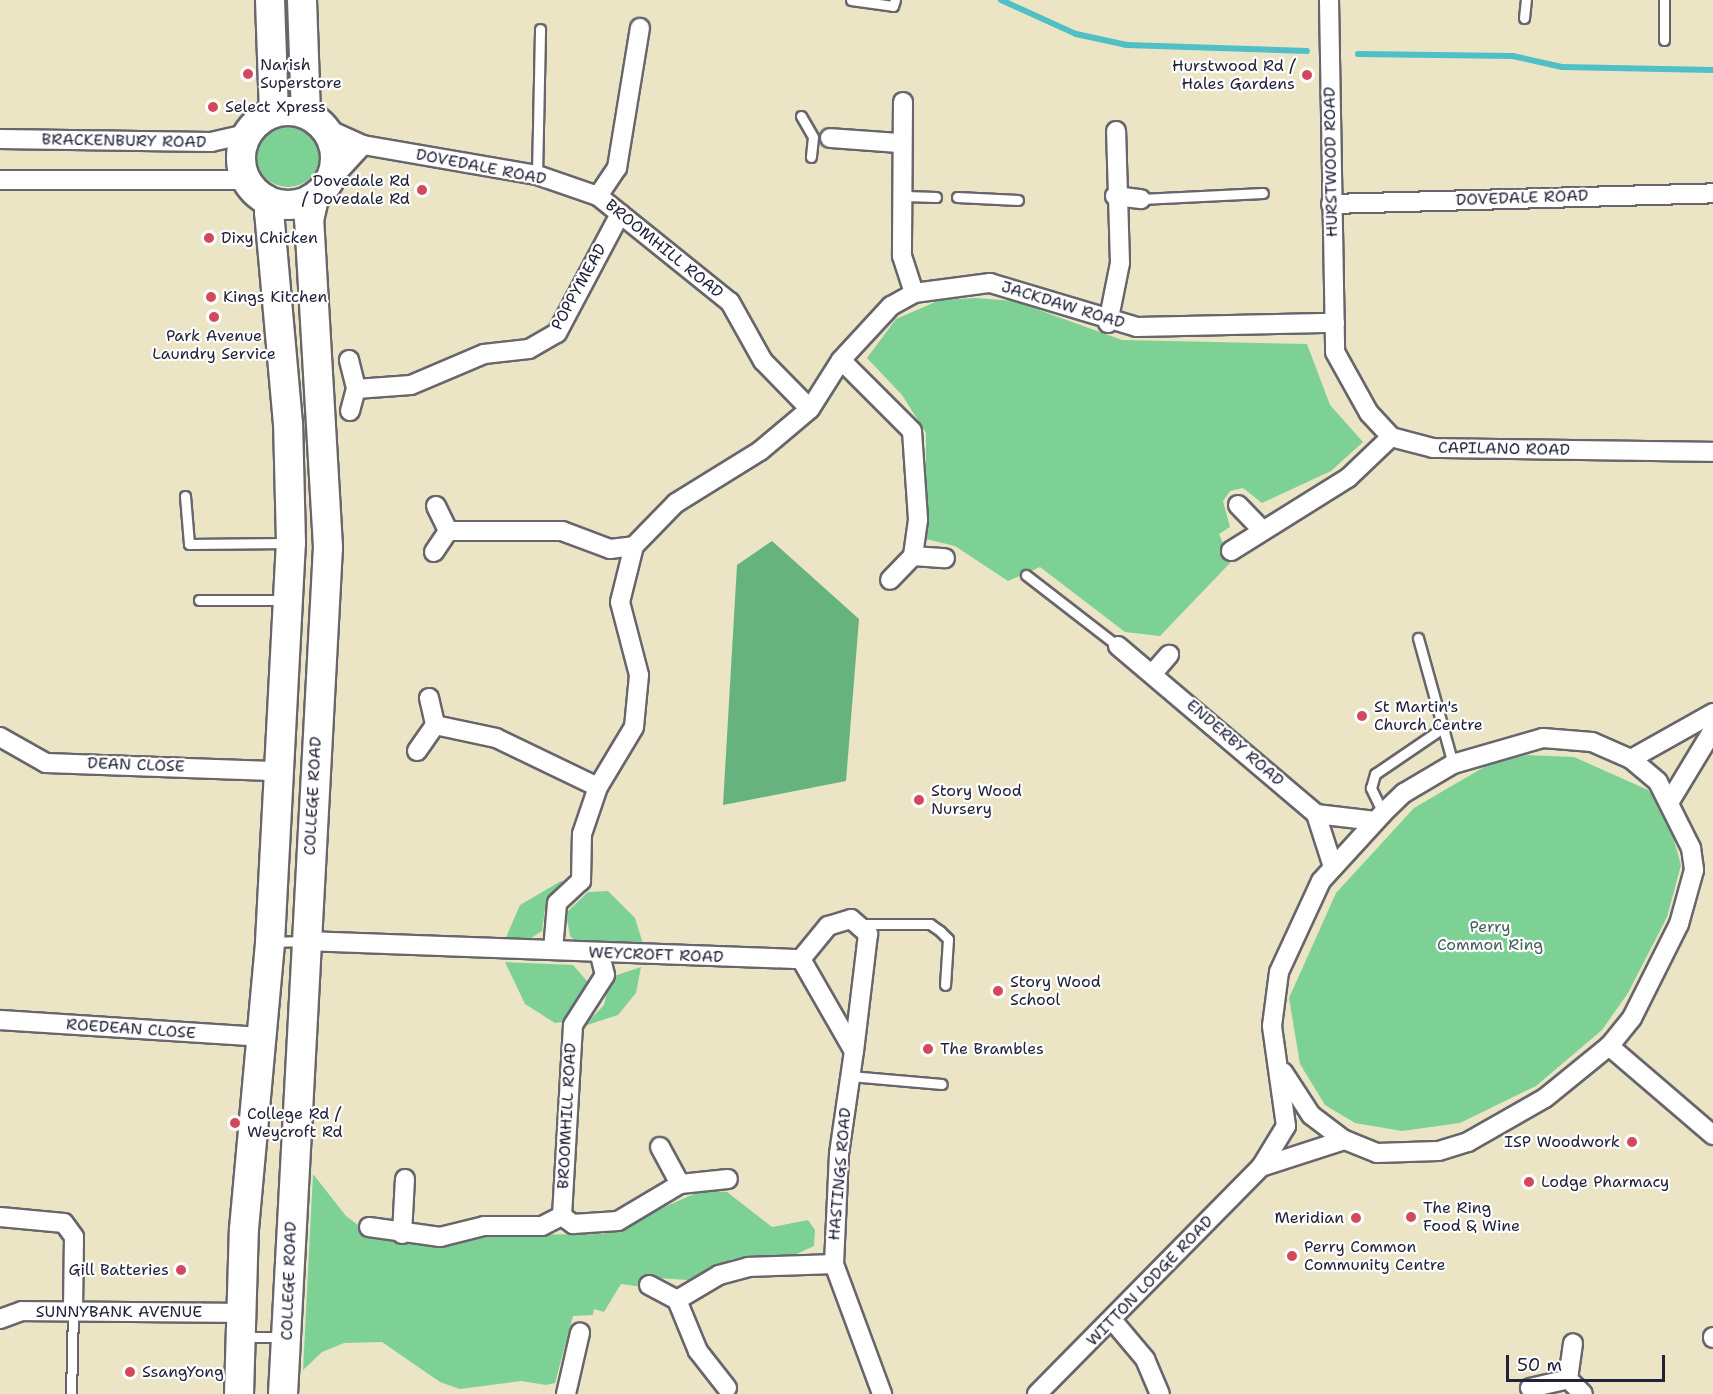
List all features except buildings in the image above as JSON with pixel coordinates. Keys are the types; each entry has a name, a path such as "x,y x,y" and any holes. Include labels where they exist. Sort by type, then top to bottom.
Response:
{"main road":[{"path":"270,0 274,112"},
{"path":"239,1394 240,1325 270,942 291,543 288,424 269,213 274,204 321,190 336,155 316,121 302,0"},
{"path":"274,112 316,121"},
{"path":"274,112 247,134 240,154 246,180 274,204"},
{"name":"COLLEGE ROAD","path":"283,1394 305,941 328,547 309,220 321,190"}],"street":[{"name":"HURSTWOOD ROAD","path":"1329,0 1335,323"},
{"path":"598,196 617,168 640,28"},
{"path":"903,102 900,143 904,196 902,256 915,292"},
{"name":"DOVEDALE ROAD","path":"316,121 363,145 537,176 598,196"},
{"path":"1108,323 1120,263 1115,196 1116,131"},
{"name":"BRACKENBURY ROAD","path":"0,139 211,142 247,134"},
{"path":"822,138 900,143"},
{"path":"321,190 363,145"},
{"path":"0,180 246,180"},
{"name":"DOVEDALE ROAD","path":"1331,204 1713,193"},
{"name":"BROOMHILL ROAD","path":"598,196 730,302 763,361 810,409"},
{"path":"1115,196 1141,199"},
{"name":"POPPYMEAD","path":"356,389 411,385 483,354 530,349 556,333 620,214"},
{"name":"JACKDAW ROAD","path":"810,409 842,360 891,306 915,292 990,283 1108,323 1137,327 1335,323"},
{"path":"1231,551 1260,528 1307,507 1391,437 1345,378 1335,352 1335,323"},
{"path":"349,360 356,389 350,411"},
{"path":"842,360 912,431 918,520 913,556 890,580"},
{"path":"553,950 557,903 581,881 582,834 598,787 634,727 639,675 620,602 634,546 676,503 760,451 810,409"},
{"name":"CAPILANO ROAD","path":"1391,437 1432,448 1713,452"},
{"path":"1238,505 1260,528"},
{"path":"436,506 448,531"},
{"path":"448,531 562,531 610,549 634,546"},
{"path":"434,552 448,531"},
{"path":"913,556 945,558"},
{"name":"ENDERBY ROAD","path":"1118,646 1154,672 1316,814"},
{"path":"1154,672 1169,655"},
{"path":"417,751 435,725 429,698"},
{"path":"1631,759 1713,713"},
{"path":"435,725 496,738 598,787"},
{"path":"1670,801 1713,730"},
{"name":"DEAN CLOSE","path":"0,737 46,763 279,771"},
{"name":"WITTON LODGE ROAD","path":"1037,1394 1113,1321 1261,1167 1286,1125 1283,1072 1272,1026 1279,972 1294,930 1333,867 1404,793 1453,764 1543,738 1592,742 1631,759 1670,801 1691,848 1694,870 1679,924 1632,1018 1610,1046 1545,1098 1468,1142 1408,1154 1377,1153 1344,1140 1311,1115 1283,1072"},
{"path":"1333,867 1316,814 1379,817"},
{"path":"851,919 868,934 854,1051 801,959 828,926 851,919"},
{"name":"WEYCROFT ROAD","path":"305,941 553,950 600,955 801,959"},
{"name":"BROOMHILL ROAD","path":"562,1216 573,1025 605,975 600,955"},
{"name":"ROEDEAN CLOSE","path":"0,1020 263,1037"},
{"path":"1610,1046 1713,1135"},
{"name":"HASTINGS ROAD","path":"854,1051 839,1154 834,1264 882,1394"},
{"name":"WITTON LODGE ROAD","path":"1261,1167 1344,1140"},
{"path":"660,1146 681,1184"},
{"path":"402,1234 405,1179"},
{"path":"369,1227 402,1234 440,1237 484,1226 542,1226 562,1216 573,1224 618,1221 681,1184 729,1179"},
{"path":"0,1217 64,1223 74,1237 73,1311"},
{"path":"677,1300 719,1275 748,1268 834,1264"},
{"path":"649,1285 677,1300 698,1351 727,1388"},
{"name":"SUNNYBANK AVENUE","path":"0,1319 22,1311 73,1311 240,1325"},
{"path":"1113,1321 1145,1359 1160,1394"},
{"path":"566,1394 580,1333"},
{"path":"1568,1379 1573,1343"},
{"path":"1530,1388 1568,1379"},
{"path":"1568,1379 1583,1394"}],"lane":[{"path":"851,0 893,6 895,0"},
{"path":"1524,18 1526,0"},
{"path":"1664,0 1664,40"},
{"path":"537,176 540,29"},
{"path":"801,117 822,138 811,157"},
{"path":"1141,199 1263,193"},
{"path":"904,196 936,197"},
{"path":"957,197 1018,200"},
{"path":"185,496 189,544 291,543"},
{"name":"ENDERBY ROAD","path":"1026,575 1118,646"},
{"path":"199,600 288,600"},
{"path":"1418,638 1426,653 1441,729 1453,764"},
{"path":"1379,817 1371,788 1375,774 1441,729"},
{"path":"858,924 930,924 940,931 948,939 945,986"},
{"path":"270,942 305,941"},
{"path":"850,1076 942,1084"},
{"path":"71,1394 73,1311"},
{"path":"240,1325 287,1337"}],"green space":[{"path":"288,123 300,125 311,132 318,143 320,155 318,167 311,178 300,185 288,187 276,185 265,178 258,167 256,155 258,143 265,132 276,125"},
{"path":"976,298 1014,301 1122,340 1307,344 1330,405 1363,442 1331,471 1262,503 1243,488 1230,491 1223,501 1230,527 1219,534 1231,562 1160,636 1125,632 1040,567 1008,581 955,546 926,539 926,433 902,395 867,358 896,319 940,300"},
{"path":"772,541 859,619 846,781 723,805 737,565"},
{"name":"Perry Common Ring","path":"1527,755 1574,757 1648,790 1666,812 1681,865 1667,917 1628,993 1602,1030 1536,1086 1460,1123 1402,1131 1355,1123 1325,1105 1300,1064 1289,998 1336,893 1414,808 1491,763"},
{"path":"561,881 567,882 545,909 542,931 523,943 504,942 520,905"},
{"path":"608,891 635,918 645,950 578,943 570,936 566,913 588,892"},
{"path":"505,962 573,965 587,981 588,993 564,1022 555,1023 525,1004"},
{"path":"641,967 636,993 618,1015 584,1026 604,1005 611,977"},
{"path":"313,1174 346,1216 375,1238 434,1247 483,1235 603,1234 703,1190 727,1192 772,1227 808,1220 815,1230 814,1246 792,1256 732,1259 688,1280 657,1278 643,1287 621,1284 604,1312 594,1309 593,1315 573,1316 555,1383 546,1385 521,1381 460,1389 440,1382 382,1342 344,1343 322,1352 303,1370"}],"waterway":[{"path":"1001,0 1076,34 1127,45 1307,51"},
{"path":"1358,54 1513,56 1562,67 1713,70"}],"place":[{"name":"Narish Superstore","path":"248,74"},
{"name":"Hurstwood Rd / Hales Gardens","path":"1307,75"},
{"name":"Select Xpress","path":"213,107"},
{"name":"Dovedale Rd / Dovedale Rd","path":"422,190"},
{"name":"Dixy Chicken","path":"209,238"},
{"name":"Kings Kitchen","path":"211,297"},
{"name":"Park Avenue Laundry Service","path":"214,317"},
{"name":"St Martin's Church Centre","path":"1362,716"},
{"name":"Story Wood Nursery","path":"919,800"},
{"name":"Story Wood School","path":"998,991"},
{"name":"The Brambles","path":"928,1049"},
{"name":"College Rd / Weycroft Rd","path":"235,1123"},
{"name":"ISP Woodwork","path":"1632,1142"},
{"name":"Lodge Pharmacy","path":"1529,1182"},
{"name":"The Ring Food & Wine","path":"1411,1217"},
{"name":"Meridian","path":"1356,1218"},
{"name":"Perry Common Community Centre","path":"1292,1256"},
{"name":"Gill Batteries","path":"181,1270"},
{"name":"SsangYong","path":"130,1372"}]}
